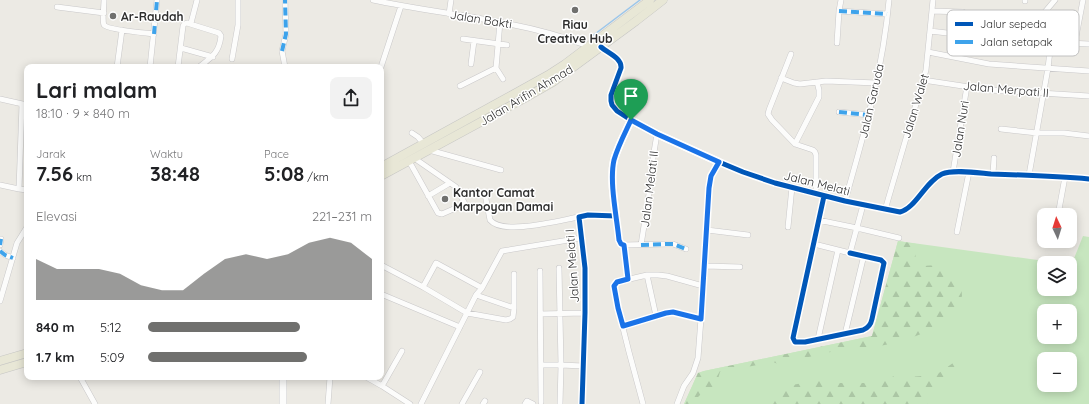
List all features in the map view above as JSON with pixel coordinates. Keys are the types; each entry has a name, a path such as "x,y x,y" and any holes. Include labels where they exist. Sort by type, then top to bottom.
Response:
{"main road":[{"name":"Jalan Arifin Ahmad","path":"471,123 565,64 650,0"},
{"name":"Jalan Arifin Ahmad","path":"384,164 426,147 552,82 663,0"},
{"name":"Jalan Arifin Ahmad","path":"384,174 412,159 426,147"},
{"path":"0,361 24,354"},
{"path":"0,370 24,363"},
{"path":"283,380 283,404"}],"street":[{"path":"104,0 105,26 108,28 154,34"},
{"path":"150,64 157,0"},
{"path":"190,23 197,0"},
{"path":"232,59 238,25 238,0"},
{"path":"284,64 282,51 286,34 285,0"},
{"name":"Jalan Bakti","path":"373,0 500,22 560,36 588,46"},
{"path":"450,14 451,0"},
{"path":"837,43 841,0"},
{"name":"Jalan Garuda","path":"845,201 877,83 889,0"},
{"name":"Jalan Walet","path":"885,210 927,63 933,0"},
{"path":"1047,10 1055,0"},
{"path":"1079,21 1083,0"},
{"path":"382,64 399,4"},
{"path":"57,6 104,13"},
{"path":"839,11 887,14"},
{"path":"932,11 947,11"},
{"path":"500,22 496,68 503,79"},
{"path":"178,64 183,26 186,23 190,23 221,35 219,48 212,57 203,64"},
{"path":"117,64 122,30"},
{"path":"930,31 947,33"},
{"path":"462,39 506,45"},
{"path":"471,64 474,41"},
{"path":"1079,43 1089,44"},
{"name":"Jalan Melati","path":"601,47 621,63 621,68 611,101 614,108 631,120 657,134 719,162 762,179 816,194 900,212 907,209 934,179 942,174 953,172 1065,177 1089,180"},
{"path":"181,48 212,57"},
{"path":"928,52 947,56"},
{"path":"790,54 768,114 775,125 795,144 815,152 816,194"},
{"path":"948,56 989,64 1089,71"},
{"path":"1029,175 1049,56"},
{"path":"460,86 496,68"},
{"path":"781,78 798,84 817,82 877,83"},
{"name":"Jalan Merpati II","path":"923,80 989,90 1089,96"},
{"path":"795,144 819,97 817,82"},
{"name":"Jalan Nuri","path":"953,172 967,86"},
{"path":"0,99 24,104 19,189"},
{"path":"839,112 869,115"},
{"path":"631,120 614,161 613,168 613,186 619,242 624,245 673,244 686,249"},
{"path":"1001,129 1089,136"},
{"path":"412,133 418,137 426,147 501,170"},
{"name":"Jalan Melati II","path":"641,245 657,134"},
{"path":"993,174 994,158"},
{"path":"412,159 456,187 464,204 442,214 438,213 428,196 412,159"},
{"path":"677,404 684,386 693,373 698,358 710,180 719,162"},
{"path":"957,232 969,172"},
{"path":"1059,208 1065,177"},
{"path":"428,196 450,183"},
{"path":"0,185 24,190"},
{"path":"788,227 792,187"},
{"path":"485,194 490,220 493,223 502,226 523,227 579,217"},
{"path":"814,244 864,255 881,260 884,263 870,325 865,329 845,334 796,343 794,342 793,338 824,196"},
{"path":"850,253 863,205"},
{"name":"Jalan Melati I","path":"582,404 585,268 579,217 616,216"},
{"path":"818,220 898,238"},
{"path":"707,230 748,235"},
{"path":"0,301 17,243 24,232"},
{"path":"421,404 476,295 482,288 502,251 581,238"},
{"path":"624,245 628,279"},
{"path":"818,339 838,250"},
{"path":"0,251 13,258"},
{"path":"845,334 864,255"},
{"path":"423,287 436,262 482,288"},
{"path":"705,266 740,267"},
{"path":"384,267 423,287 467,313 508,320 513,317 514,274"},
{"path":"560,268 560,404"},
{"path":"540,270 541,402"},
{"path":"643,404 618,308 614,286 617,282 647,275 667,276 703,286"},
{"path":"647,275 656,316"},
{"path":"384,295 460,327"},
{"path":"476,295 514,308"},
{"path":"540,314 585,312"},
{"path":"623,326 666,313 677,312 701,319"},
{"path":"382,386 402,351"},
{"path":"540,365 583,366"},
{"path":"462,404 480,372"},
{"path":"82,380 95,404"},
{"path":"328,404 330,380"},
{"path":"371,380 410,404"},
{"path":"526,404 527,401 532,404"}],"green space":[{"path":"1083,236 1089,237 1089,404 684,404 698,373 872,336 898,241 1037,260 1037,296 1077,296 1077,256 1075,256"},
{"path":"898,241 917,244 915,260 921,266 939,265 957,276 961,283 962,296 958,305 961,309 959,315 952,319 949,318 938,320 929,331 900,342 859,350 848,348 778,364 773,362 720,372 716,386 701,394 694,401 699,404 684,404 698,373 872,336"},
{"path":"953,363 958,366 960,371 958,374 945,376 932,392 927,404 768,404 774,392 782,387 828,378 833,383 873,383 884,372 889,372 895,378 936,375"}],"waterway":[{"path":"591,37 640,0"}],"marked path":[{"path":"154,34 157,0"},
{"path":"282,51 286,34 285,0"},
{"path":"839,11 887,14"},
{"path":"839,112 869,115"},
{"path":"0,245 1,239"},
{"path":"641,245 673,244 686,249"},
{"path":"0,251 13,258"}],"cycle path":[{"path":"601,47 614,56 621,64 621,68 611,95 612,105 617,111 657,134 743,172 775,183 845,201 900,212 911,206 936,178 947,173 966,172 1089,179"},
{"path":"582,404 585,268 579,217 588,215 616,216 612,174 614,160 631,120"},
{"path":"824,196 793,338 795,342 805,342 863,330 870,324 884,263 881,260 850,253"}],"place":[{"name":"Riau Creative Hub","path":"575,10"},
{"name":"Ar-Raudah","path":"113,16"},
{"name":"Kantor Camat Marpoyan Damai","path":"445,199"}],"route":[{"path":"631,120 657,134 719,162 711,176 709,188 701,319 673,312 623,326 614,286 617,282 628,279 624,245 620,243 619,240 613,186 613,168 619,146 631,120"}]}
